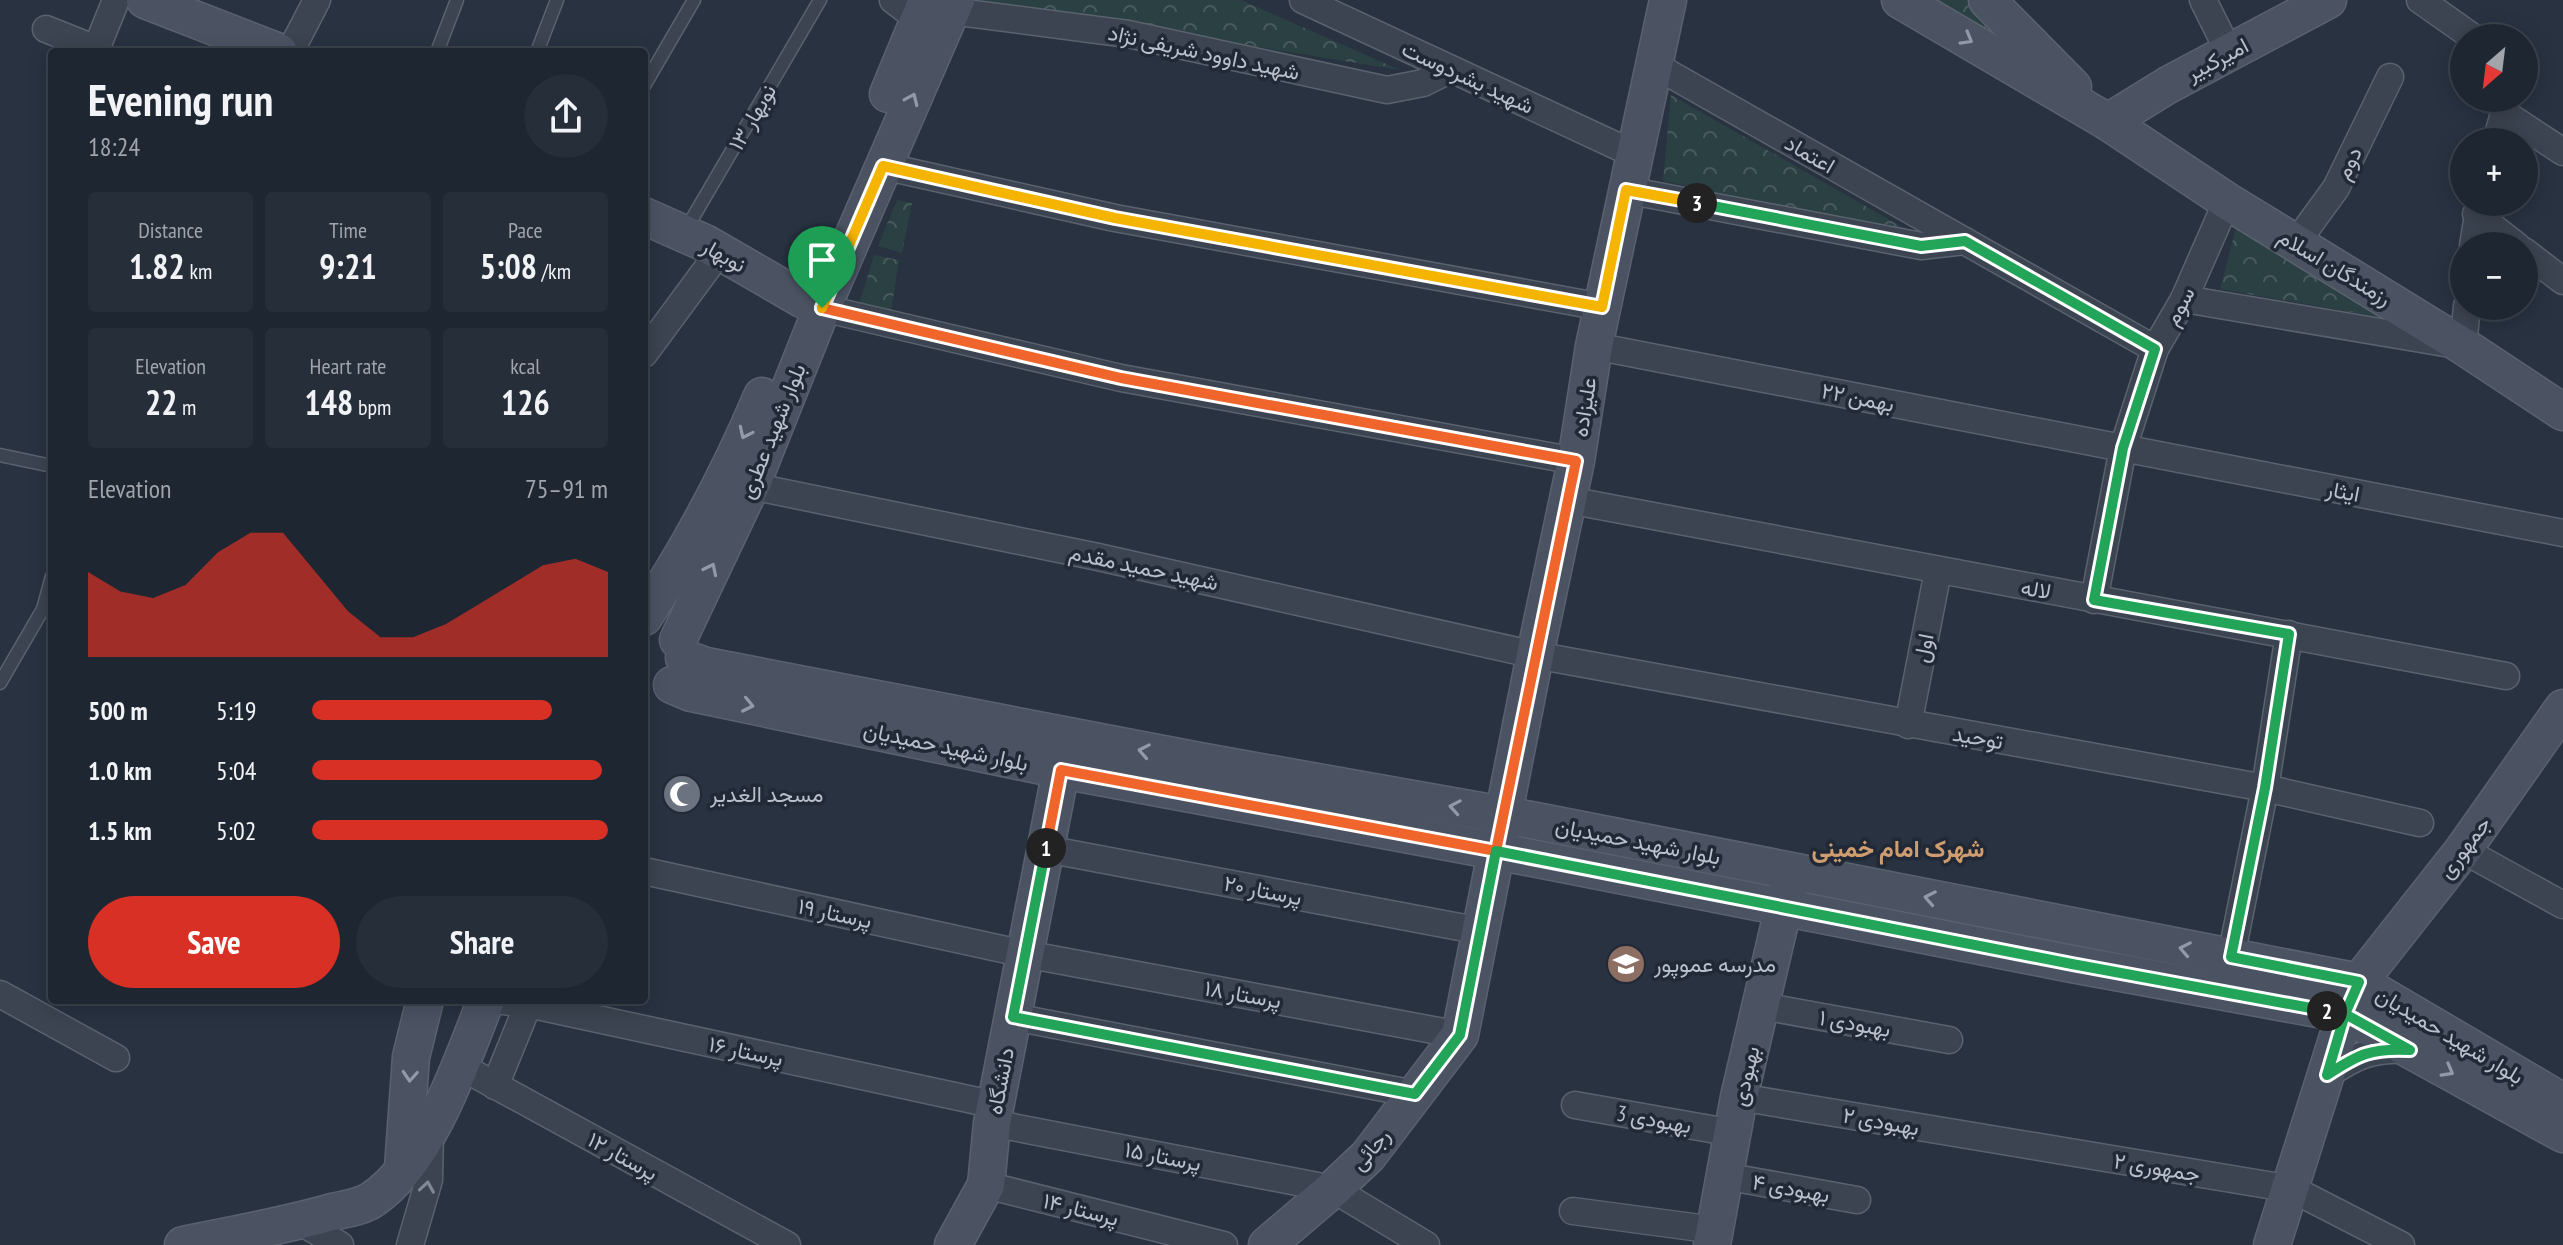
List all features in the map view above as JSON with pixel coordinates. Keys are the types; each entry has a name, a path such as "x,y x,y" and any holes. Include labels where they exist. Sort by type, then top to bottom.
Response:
{"street":[{"path":"97,48 116,0"},
{"path":"145,0 212,12 272,48"},
{"path":"292,48 317,0"},
{"name":"شهید بشردوست","path":"1303,0 1634,154"},
{"name":"علیزاده","path":"1496,851 1576,461 1594,346 1668,0"},
{"name":"رزمندگان اسلام","path":"1900,0 2108,122 2227,201 2463,346 2563,412"},
{"name":"رزمندگان اسلام","path":"1987,0 2108,122"},
{"path":"2203,0 2229,52"},
{"name":"امیرکبیر","path":"2108,122 2168,85 2328,0"},
{"path":"2420,0 2454,24"},
{"name":"شهید داوود شریفی نژاد","path":"929,6 1128,34 1387,90 1423,83 1451,69"},
{"name":"بلوار شهید عطری","path":"648,611 676,569 720,488 760,401 883,166 929,6"},
{"name":"بلوار شهید عطری","path":"664,661 751,486 812,303 929,6"},
{"path":"46,29 91,48"},
{"name":"اعتماد","path":"1656,66 2155,349"},
{"name":"دوم","path":"2296,243 2336,188 2390,77"},
{"path":"2510,112 2563,152"},
{"path":"883,166 1115,218 1602,307"},
{"path":"1626,190 1921,246 1965,241"},
{"name":"سوم","path":"2094,600 2123,448 2155,349 2184,299 2227,201"},
{"path":"2486,216 2503,232"},
{"name":"نوبهار","path":"648,218 720,251 812,303"},
{"path":"648,349 720,251"},
{"path":"2538,262 2563,281"},
{"path":"2184,299 2463,346 2466,320"},
{"path":"812,303 1121,378 1576,461"},
{"name":"۲۲ بهمن","path":"1594,346 2123,448"},
{"name":"ایثار","path":"2123,448 2563,533"},
{"name":"شهید حمید مقدم","path":"751,486 1098,557 1535,655"},
{"name":"لاله","path":"1568,500 2506,676"},
{"name":"اول","path":"1908,725 1938,571"},
{"path":"2231,957 2265,788 2289,634"},
{"name":"توحید","path":"1535,655 2265,788 2420,823"},
{"name":"بلوار شهید حمیدیان","path":"664,661 691,693 1061,770 1197,779 1503,815 2359,982 2563,1102"},
{"name":"بلوار شهید حمیدیان","path":"664,661 706,666 1496,851 2345,1014 2563,1134"},
{"name":"جمهوری","path":"2345,1014 2359,982 2463,850 2561,714"},
{"name":"دانشگاه","path":"953,1245 986,1185 994,1114 1061,770"},
{"name":"پرستار ۲۰","path":"1046,849 1481,931"},
{"path":"2463,850 2563,905"},
{"name":"رجائی","path":"1267,1245 1368,1156 1460,1035 1496,851"},
{"name":"بهبودی","path":"1714,1238 1739,1097 1792,871"},
{"name":"پرستار ۱۹","path":"648,872 1025,954"},
{"path":"2072,964 2077,928"},
{"name":"پرستار ۱۸","path":"1025,954 1460,1035"},
{"path":"0,994 116,1058"},
{"path":"403,1174 411,1057 424,1004"},
{"path":"183,1245 299,1221 371,1201 403,1174 431,1127 484,1004"},
{"path":"495,1086 528,1004"},
{"name":"پرستار ۱۶","path":"537,1004 994,1114"},
{"name":"بهبودی ۱","path":"1762,1006 1949,1040"},
{"path":"2272,1245 2345,1014"},
{"path":"1013,1017 1415,1094"},
{"path":"2327,1075 2356,1056 2384,1049 2410,1050"},
{"name":"پرستار ۱۲","path":"460,1066 787,1245"},
{"name":"بهبودی ۲","path":"1739,1097 2023,1145"},
{"name":"بهبودی 3","path":"1575,1105 1733,1133"},
{"name":"پرستار ۱۵","path":"994,1114 1333,1189"},
{"path":"410,1245 429,1180 431,1127"},
{"name":"جمهوری ۲","path":"2023,1145 2292,1189 2401,1245"},
{"name":"بهبودی ۴","path":"1724,1176 1857,1200"},
{"name":"پرستار ۱۴","path":"986,1185 1224,1245"},
{"path":"1333,1189 1426,1245"},
{"path":"1573,1211 1714,1238"},
{"path":"299,1221 340,1245"}],"lane":[{"path":"439,48 457,0"},
{"path":"539,48 557,0"},
{"path":"648,79 694,0"},
{"name":"نوبهار ۱۳","path":"683,233 820,0"},
{"path":"0,455 48,465"},
{"path":"0,683 43,609 48,591"}],"green space":[{"path":"973,0 1241,0 1400,70 973,1"},
{"path":"1910,0 1973,0 2052,81"},
{"path":"1671,95 1918,236 1663,181"},
{"path":"897,200 912,203 902,253 878,246"},
{"path":"2237,224 2380,317 2220,289"},
{"path":"874,255 899,260 890,319 857,311"}],"place":[{"name":"مسجد الغدیر","path":"682,794"},
{"name":"مدرسه عموپور","path":"1626,964"}],"district":[{"name":"شهرک امام خمینی","path":"1898,849"}],"route":[{"path":"822,308 883,166 1115,218 1602,307 1626,190 1921,246 1965,241 2155,349 2123,448 2094,600 2289,634 2265,788 2231,957 2359,982 2345,1014 2410,1050 2384,1049 2356,1056 2327,1075 2345,1014 1496,851 1460,1035 1415,1094 1013,1017 1061,770 1496,851 1576,461 1121,378 822,308"}]}
